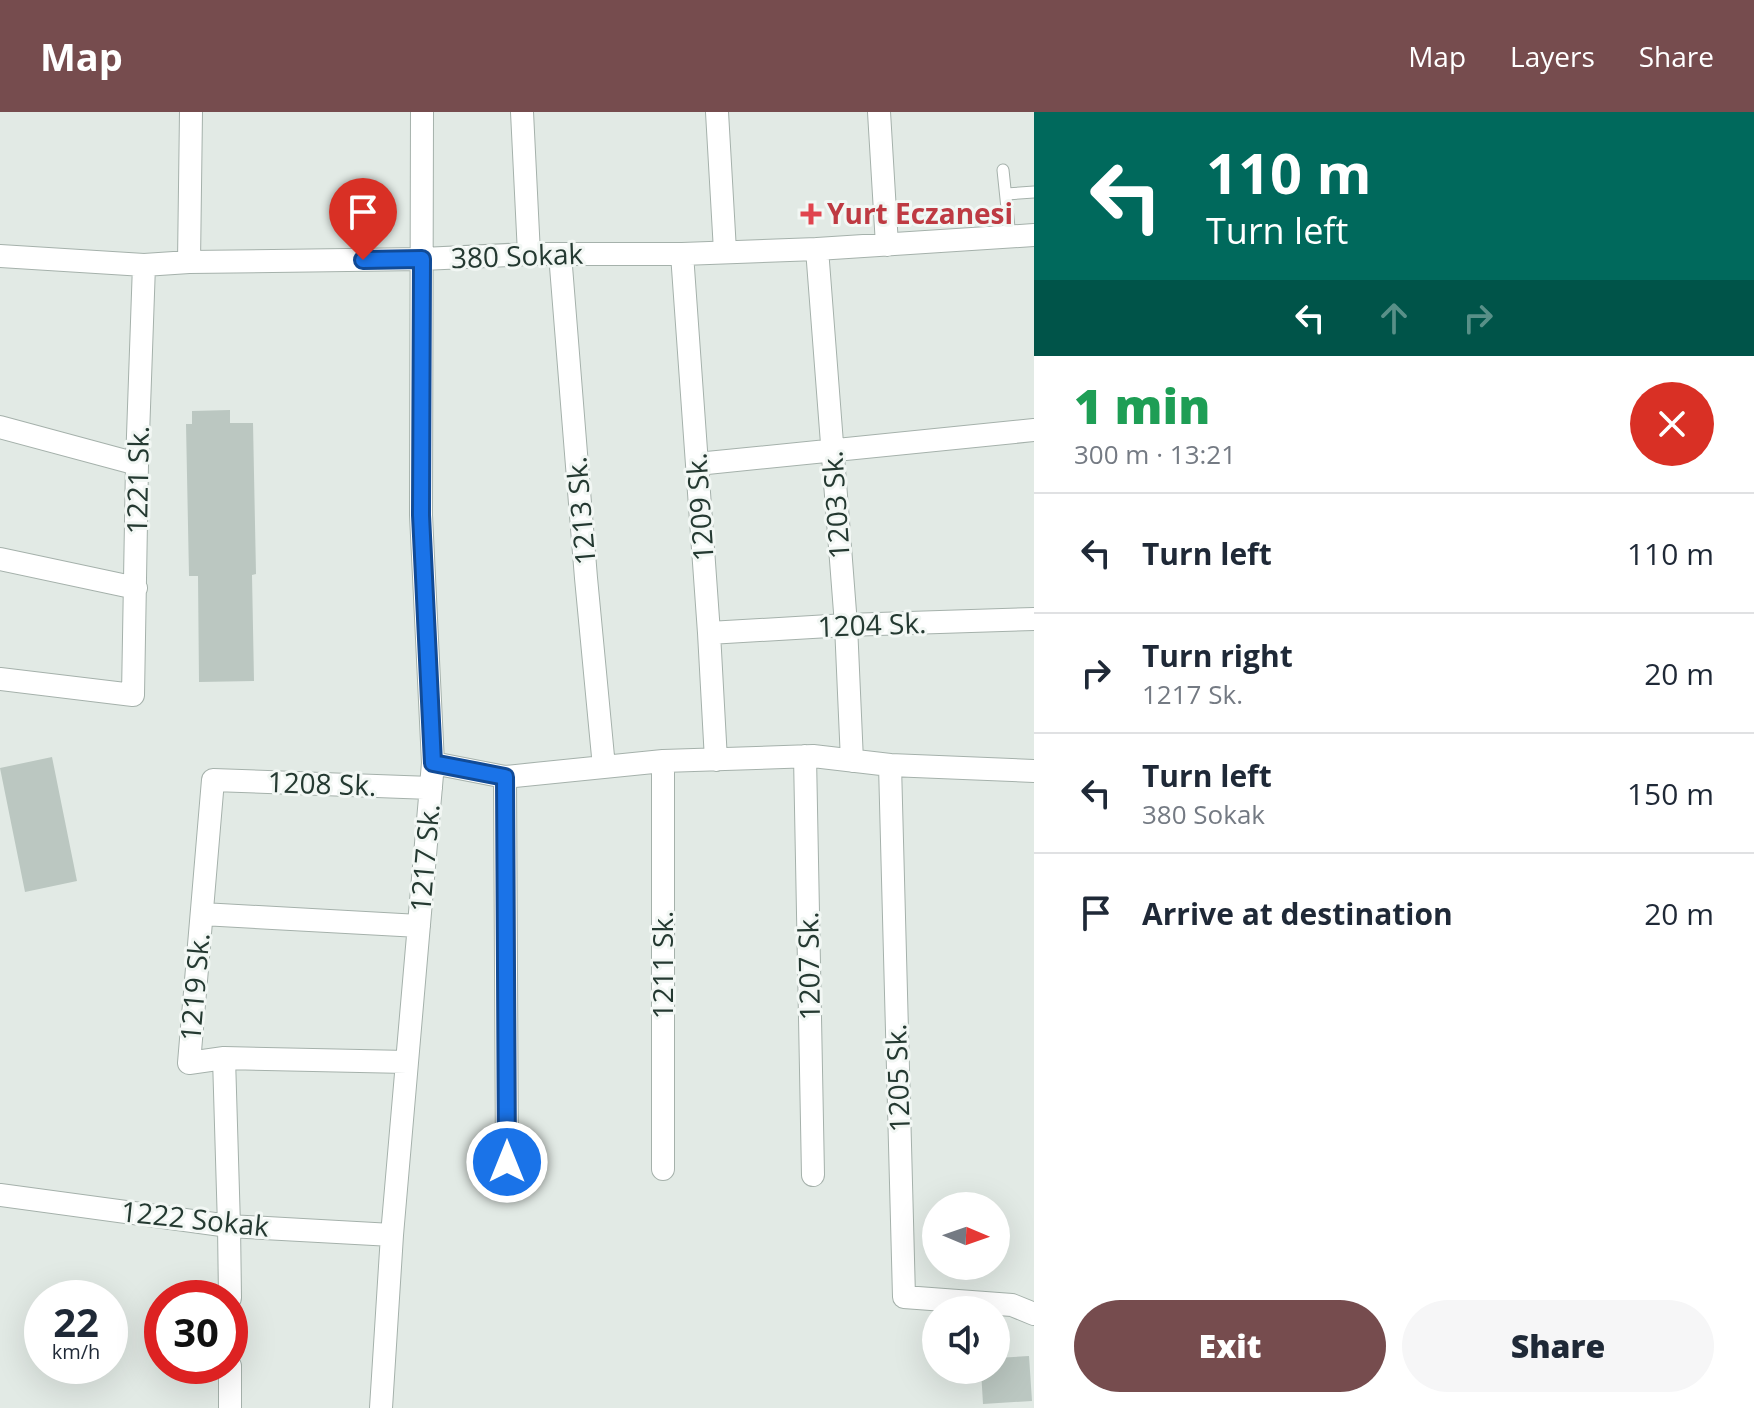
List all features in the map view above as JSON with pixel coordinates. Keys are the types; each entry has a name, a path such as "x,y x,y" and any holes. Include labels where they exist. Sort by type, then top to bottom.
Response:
{"street":[{"path":"189,262 191,112"},
{"name":"1217 Sk.","path":"381,1408 392,1235 433,763 421,515 422,112"},
{"path":"522,112 529,254"},
{"path":"717,112 725,251"},
{"path":"879,112 887,245"},
{"name":"380 Sokak","path":"0,256 144,265 529,254 682,254 1034,235"},
{"name":"1203 Sk.","path":"817,249 846,625 852,761"},
{"name":"1213 Sk.","path":"560,254 604,767"},
{"name":"1209 Sk.","path":"682,254 716,760"},
{"name":"1221 Sk.","path":"0,679 133,695 144,265"},
{"path":"0,427 137,464"},
{"path":"697,464 1034,430"},
{"path":"0,559 136,588"},
{"name":"1204 Sk.","path":"709,633 1034,619"},
{"path":"433,763 505,777 663,761 805,756 890,765 1034,771"},
{"name":"1207 Sk.","path":"805,756 813,1175"},
{"name":"1211 Sk.","path":"663,761 663,1169"},
{"name":"1205 Sk.","path":"890,765 904,1297 1012,1305 1034,1314"},
{"path":"505,777 507,1162"},
{"name":"1208 Sk.","path":"213,780 431,788"},
{"name":"1219 Sk.","path":"213,780 189,1063 224,1058 230,1280"},
{"path":"202,914 419,926"},
{"path":"224,1058 407,1062"},
{"name":"1222 Sokak","path":"0,1195 229,1226 392,1235"},
{"path":"230,1384 230,1408"}],"lane":[{"path":"1003,170 1010,237"},
{"path":"1006,194 1034,192"}],"building":[{"path":"230,410 230,423 253,423 256,574 252,575 254,681 199,682 198,576 189,576 186,424 192,424 192,411"},
{"path":"52,757 77,881 25,892 0,768"},
{"path":"1029,1356 1032,1401 983,1404 982,1384 1010,1384 1010,1357"}],"place":[{"name":"Yurt Eczanesi","path":"811,214"}],"route":[{"path":"363,260 422,259 421,515 433,763 505,777 507,1162"}]}
